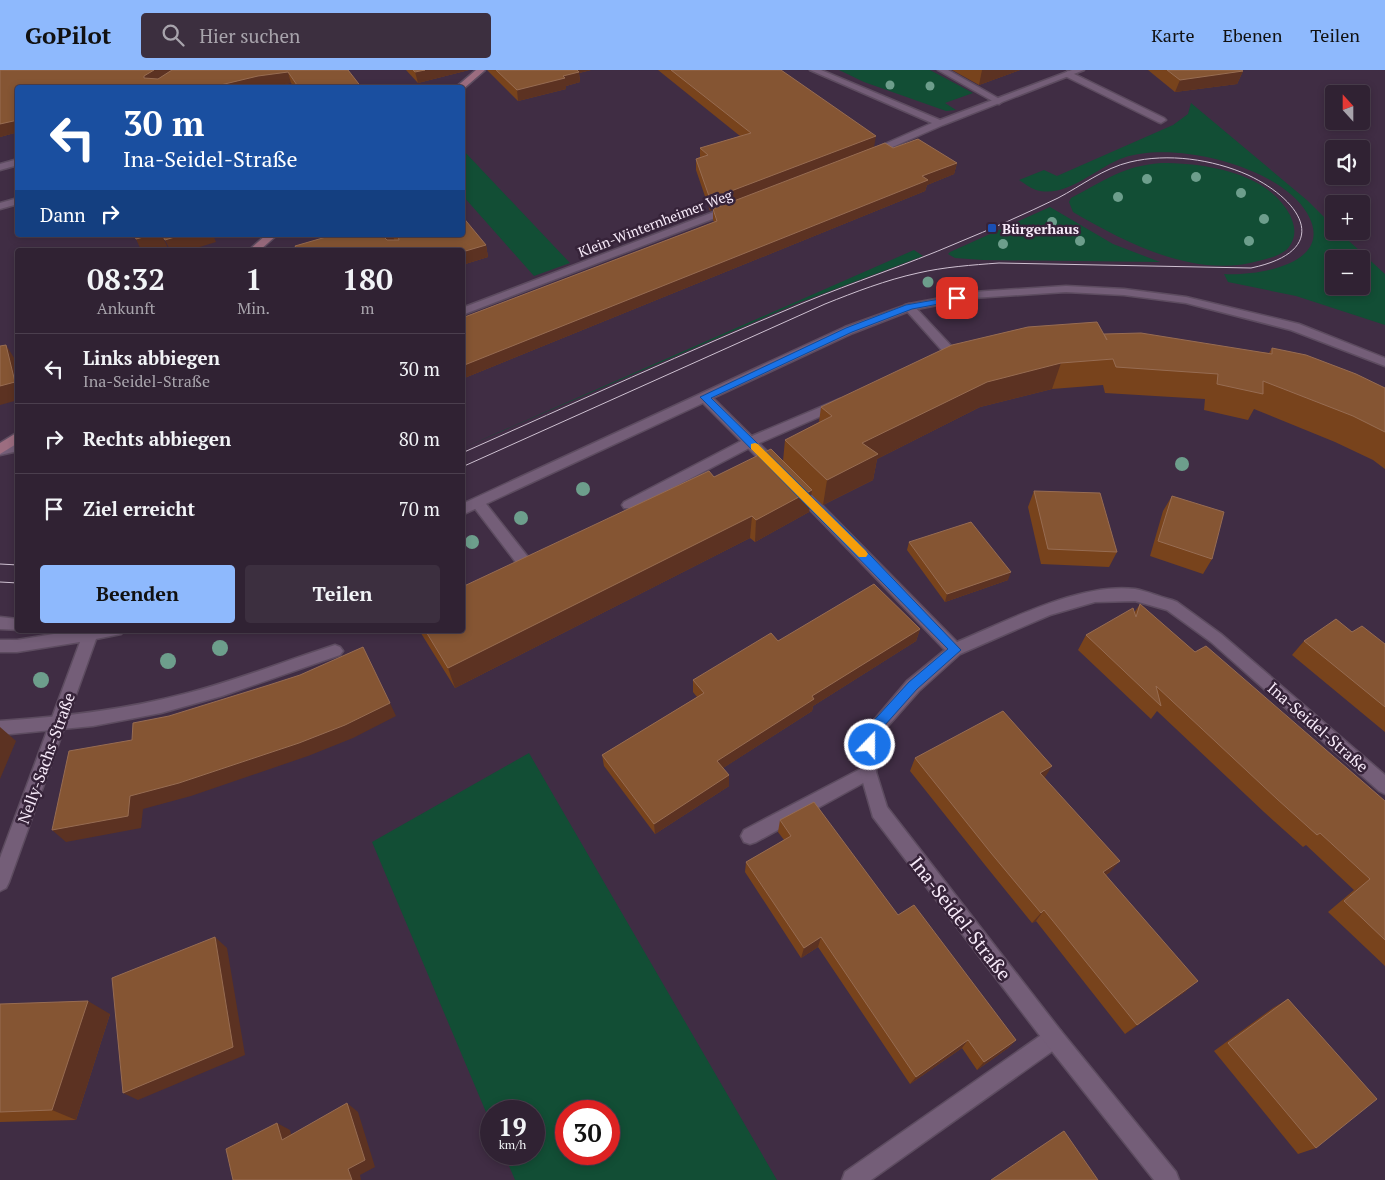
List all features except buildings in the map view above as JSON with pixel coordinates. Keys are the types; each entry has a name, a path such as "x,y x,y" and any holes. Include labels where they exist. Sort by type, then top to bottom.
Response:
{"street":[{"path":"463,85 481,70"},
{"path":"814,70 940,123"},
{"path":"942,70 1000,101"},
{"path":"859,158 896,144 940,123 1080,70"},
{"path":"1068,74 1161,120"},
{"path":"0,167 15,163"},
{"path":"0,206 15,202"},
{"name":"Klein-Winternheimer Weg","path":"465,309 739,205"},
{"path":"256,248 270,237"},
{"path":"465,509 849,330 910,307 973,295 1066,289 1124,292 1186,300 1295,327 1385,362"},
{"path":"910,307 951,353"},
{"path":"629,505 750,442 855,396"},
{"path":"704,397 858,550 955,650"},
{"path":"0,451 15,438"},
{"path":"0,451 15,447"},
{"path":"478,503 523,562"},
{"name":"Ina-Seidel-Straße","path":"1168,1180 1054,1038 879,811 868,772 872,732 913,686 955,650 1046,610 1095,596 1135,594 1172,606 1216,638 1385,786"},
{"path":"0,623 15,625"},
{"path":"84,633 91,634"},
{"path":"0,646 16,646 97,633"},
{"name":"Nelly-Sachs-Straße","path":"0,882 91,634"},
{"path":"0,728 58,725 103,718 184,701 335,651"},
{"path":"750,836 868,772"},
{"path":"853,1180 1054,1038"}],"green space":[{"path":"839,70 930,70 973,93 945,103 956,110 946,111 864,82"},
{"path":"1191,103 1308,201 1325,218 1325,240 1348,240 1359,250 1325,250 1325,295 1370,295 1370,260 1385,274 1385,325 1296,296 1228,282 1224,274 1273,269 1303,255 1311,244 1313,230 1307,213 1293,196 1274,182 1250,170 1196,155 1169,152 1144,153 1123,158 1081,181 1059,190 1047,192 1036,190 1019,180 1044,170 1057,176 1173,125 1188,114"},
{"path":"465,152 570,263 534,276 465,198"},
{"path":"1161,163 1178,163 1215,168 1251,180 1266,189 1280,200 1292,219 1294,235 1292,243 1284,252 1273,257 1237,265 1188,262 1140,247 1073,212 1069,202 1071,198 1124,171 1135,167"},
{"path":"1050,207 1113,244 1160,262 983,260 955,258 948,254"},
{"path":"914,250 923,256 798,303 465,447"},
{"path":"529,753 777,1180 515,1180 509,1165 545,1165 545,1100 481,1100 372,842"}],"tram line":[{"path":"465,452 760,321 995,227 1058,198 1102,173 1130,162 1159,158 1190,159 1234,169 1268,186 1284,199 1295,212 1301,225 1301,238 1293,250 1276,260 1251,268 999,263 938,269 894,279 825,304 465,466"},
{"path":"0,564 15,565"},
{"path":"0,582 15,583"}],"slow traffic":[{"path":"755,447 862,554"}],"place":[{"name":"Bürgerhaus","path":"992,228"}],"route":[{"path":"870,745 872,732 882,720 913,686 955,650 846,537 704,397 849,330 910,307 957,298"}]}
